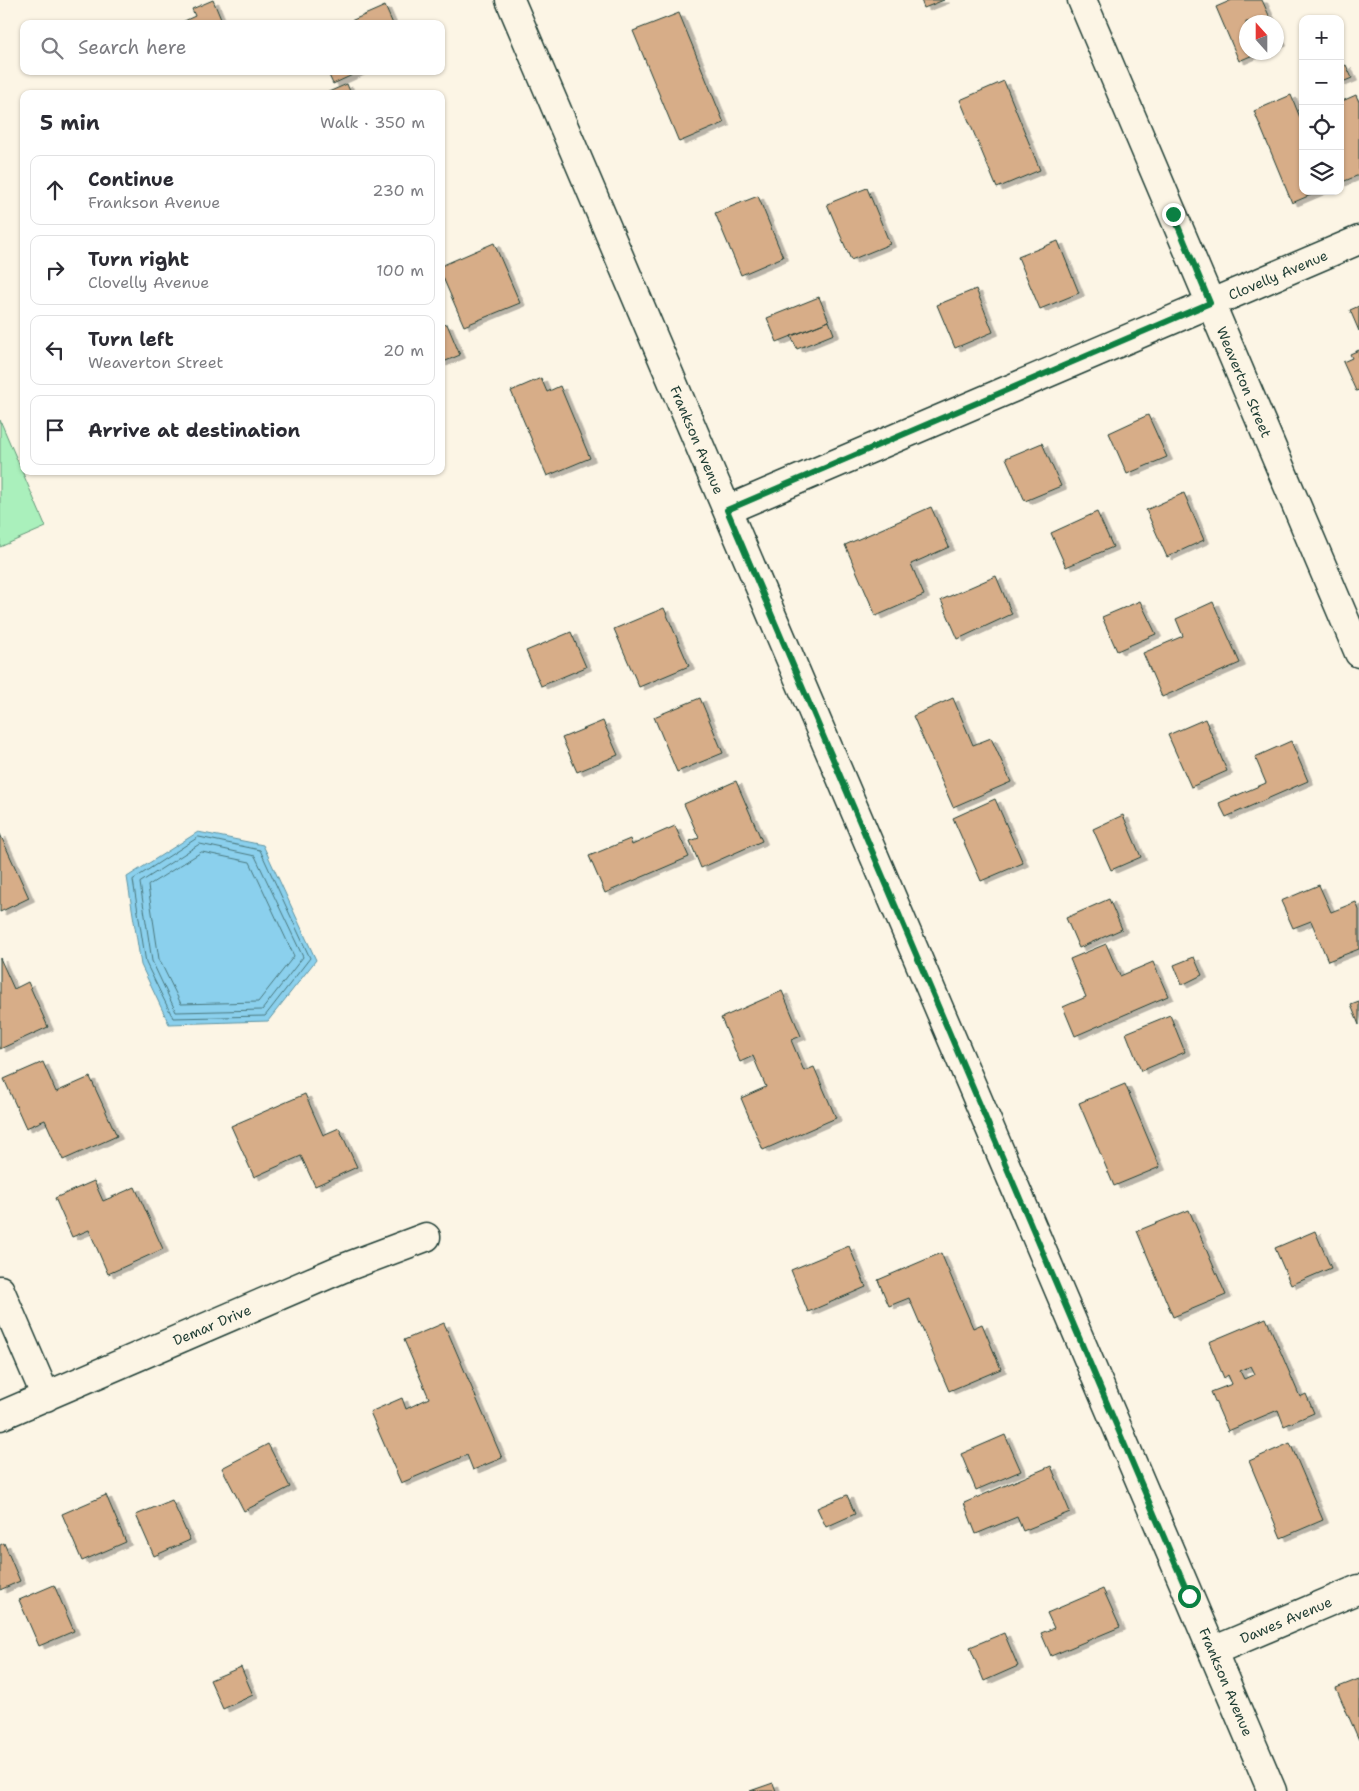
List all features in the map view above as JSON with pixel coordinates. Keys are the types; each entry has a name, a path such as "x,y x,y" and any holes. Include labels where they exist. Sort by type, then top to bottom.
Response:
{"street":[{"name":"Frankson Avenue","path":"510,0 1272,1791"},
{"name":"Weaverton Street","path":"1082,0 1359,653"},
{"name":"Clovelly Avenue","path":"727,510 1359,240"},
{"name":"Demar Drive","path":"0,1416 341,1269 426,1237"},
{"path":"0,1290 46,1396"},
{"name":"Dawes Avenue","path":"1213,1651 1359,1589"}],"green space":[{"path":"0,420 20,467 20,475 24,475 46,527 0,547"}],"water":[{"path":"198,832 263,845 316,960 268,1021 169,1024 141,965 127,877"}],"building":[{"path":"213,0 221,20 186,20 195,16 192,9"},
{"path":"921,0 944,0 924,8"},
{"path":"1232,0 1262,0 1269,15 1239,15 1239,60 1241,60 1239,61 1216,7"},
{"path":"385,6 391,20 353,20"},
{"path":"679,13 724,123 679,142 633,31"},
{"path":"1346,65 1352,78 1344,81 1344,66"},
{"path":"329,75 352,75 333,84"},
{"path":"1004,81 1040,170 997,188 960,100"},
{"path":"347,84 349,90 333,90"},
{"path":"1291,95 1299,115 1299,195 1311,195 1292,203 1254,111"},
{"path":"1356,95 1359,102 1359,175 1344,181 1344,105 1344,100"},
{"path":"867,188 890,244 851,260 827,204"},
{"path":"758,196 783,257 741,275 715,213"},
{"path":"1058,241 1079,293 1040,309 1018,257"},
{"path":"494,243 520,303 464,326 445,282 445,264"},
{"path":"976,289 993,332 955,348 937,305"},
{"path":"819,297 829,321 777,342 767,318"},
{"path":"1359,306 1359,331 1350,310"},
{"path":"829,321 834,334 797,349 791,336"},
{"path":"447,324 460,355 445,361 445,325"},
{"path":"1359,350 1359,390 1356,391 1343,362 1352,358 1350,354"},
{"path":"541,378 547,392 560,386 590,458 547,476 511,391"},
{"path":"1148,415 1167,457 1127,474 1109,433"},
{"path":"1042,443 1061,486 1025,501 1006,458"},
{"path":"1184,493 1204,540 1167,557 1146,510"},
{"path":"931,507 949,547 911,564 924,595 876,616 845,545"},
{"path":"1097,512 1113,547 1066,567 1051,533"},
{"path":"996,576 1012,614 958,639 941,600"},
{"path":"1140,601 1156,634 1117,651 1102,617"},
{"path":"1213,602 1240,663 1162,697 1143,653 1183,636 1176,619"},
{"path":"664,608 689,666 639,687 614,629"},
{"path":"571,632 586,667 541,686 526,651"},
{"path":"700,698 723,753 677,772 654,717"},
{"path":"953,698 973,745 991,738 1011,782 953,807 913,716"},
{"path":"1205,719 1227,771 1191,787 1168,735"},
{"path":"603,721 618,755 577,772 562,738"},
{"path":"1291,741 1308,781 1226,817 1219,803 1266,783 1255,757"},
{"path":"736,781 762,841 701,868 690,841 699,838 684,804"},
{"path":"995,799 1023,863 981,881 953,818"},
{"path":"1123,815 1141,857 1111,870 1093,829"},
{"path":"675,826 689,857 605,893 589,856 630,839 632,845"},
{"path":"0,834 29,898 0,912"},
{"path":"1319,885 1331,912 1356,902 1359,910 1359,949 1328,961 1311,921 1293,928 1281,901"},
{"path":"1109,899 1122,929 1079,948 1066,918"},
{"path":"1106,944 1120,976 1153,962 1168,996 1075,1036 1063,1007 1086,997 1070,959"},
{"path":"1194,957 1202,975 1182,985 1174,965"},
{"path":"0,958 14,989 28,982 48,1027 0,1049"},
{"path":"782,991 801,1036 791,1040 804,1071 814,1067 836,1118 763,1150 741,1098 766,1087 753,1056 740,1062 721,1018"},
{"path":"1359,1002 1359,1025 1351,1005"},
{"path":"1170,1015 1185,1052 1141,1071 1126,1033"},
{"path":"43,1062 56,1092 90,1077 117,1136 63,1160 45,1120 26,1128 4,1079"},
{"path":"1125,1084 1160,1167 1114,1186 1079,1103"},
{"path":"305,1094 323,1135 339,1128 357,1167 315,1186 301,1156 254,1177 231,1126"},
{"path":"94,1181 103,1201 135,1187 163,1249 108,1274 89,1230 72,1237 55,1198"},
{"path":"1189,1210 1226,1295 1173,1317 1137,1231"},
{"path":"1315,1231 1331,1268 1291,1285 1275,1248"},
{"path":"849,1246 866,1287 808,1312 791,1270"},
{"path":"941,1253 973,1328 982,1324 1001,1369 949,1391 909,1298 889,1306 878,1280"},
{"path":"1266,1318 1300,1397 1306,1394 1314,1413 1284,1426 1278,1410 1228,1431 1211,1392 1232,1384 1228,1375 1224,1378 1209,1342","holes":["1251,1366 1255,1374 1244,1379 1240,1371"]},
{"path":"444,1323 502,1458 473,1470 467,1455 401,1483 370,1412 402,1398 406,1409 429,1398 404,1340"},
{"path":"1005,1435 1021,1471 976,1490 961,1454"},
{"path":"1290,1443 1323,1520 1281,1538 1249,1461"},
{"path":"268,1444 290,1487 244,1511 222,1468"},
{"path":"1051,1466 1070,1512 1023,1531 1017,1517 976,1534 964,1503"},
{"path":"106,1495 126,1542 82,1561 62,1514"},
{"path":"847,1495 855,1514 826,1527 817,1508"},
{"path":"172,1500 190,1540 154,1556 136,1515"},
{"path":"4,1543 20,1581 0,1590 0,1545"},
{"path":"54,1585 74,1631 39,1646 19,1600"},
{"path":"1103,1589 1120,1627 1051,1656 1041,1633 1054,1628 1047,1613"},
{"path":"1004,1633 1018,1666 984,1681 970,1647"},
{"path":"241,1667 253,1695 223,1709 210,1680"},
{"path":"1359,1679 1359,1740 1336,1688"},
{"path":"773,1783 776,1791 750,1791"}],"route":[{"path":"1173,214 1210,303 727,510 1189,1596"}]}
